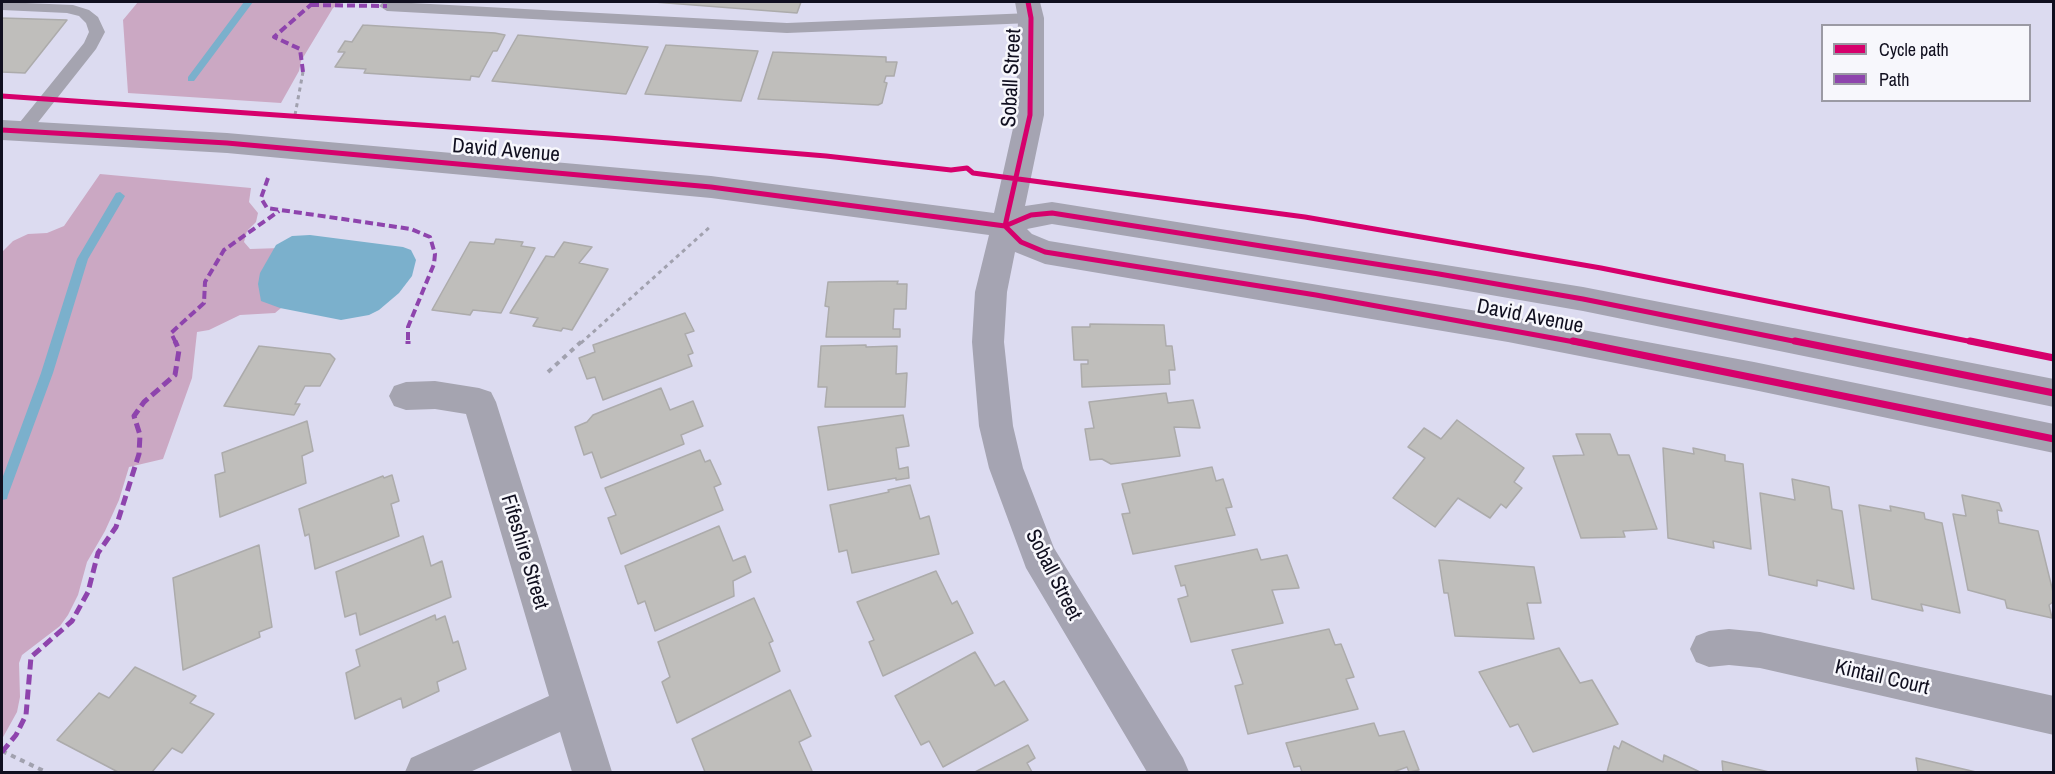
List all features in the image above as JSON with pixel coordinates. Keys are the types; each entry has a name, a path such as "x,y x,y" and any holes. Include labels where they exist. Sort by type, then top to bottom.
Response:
{"main road":[{"name":"Soball Street","path":"1030,10 1030,115 991,292 988,342 996,426 1006,468 1039,556 1169,772"},
{"name":"David Avenue","path":"12,130 250,145 688,185 1005,226 1031,215 1052,213 1188,233 1583,299 2054,393"},
{"name":"David Avenue","path":"1005,226 1021,242 1045,252 1316,295 1508,329 1754,376 2054,439"}],"street":[{"name":"Fifeshire Street","path":"406,396 435,394 479,402 592,772"},
{"name":"Kintail Court","path":"1709,649 1729,647 1761,650 2054,717"},
{"path":"425,772 570,706"}],"lane":[{"path":"2,5 68,8 84,13 93,21 97,32 91,45 12,130"},
{"path":"387,6 787,28 1030,10"}],"path":[{"path":"295,115 303,72"},
{"path":"284,114 307,116"},
{"path":"548,372 711,226"},
{"path":"2,751 46,772"}],"shaded area":[{"path":"138,2 343,2 333,8 301,61 299,71 281,103 128,93 123,20"},
{"path":"100,174 251,188 249,202 258,213 256,222 247,231 244,242 250,249 281,248 287,303 275,313 240,315 209,330 197,332 192,378 163,459 129,467 119,500 87,562 78,595 68,615 60,626 22,655 19,663 20,697 17,712 2,739 2,252 13,241 28,234 47,233 64,226"}],"water":[{"path":"310,235 411,250 416,260 412,276 399,293 379,310 369,315 341,320 280,308 261,301 258,284 260,273 276,245 292,236"}],"building":[{"path":"654,2 801,2 797,13"},
{"path":"2,18 67,20 25,73 2,72"},
{"path":"363,25 505,35 479,77 471,76 470,80 364,73 366,69 335,67 345,52 338,52 345,41 352,42"},
{"path":"518,35 648,47 626,94 492,81"},
{"path":"666,45 758,51 741,101 645,94"},
{"path":"773,52 886,57 886,62 897,62 894,76 886,76 884,82 887,83 882,103 878,105 758,99"},
{"path":"496,239 523,242 521,246 535,248 501,313 473,310 470,315 432,310 470,242 494,244"},
{"path":"564,242 592,247 579,263 608,269 572,330 563,328 561,331 533,326 538,318 510,313 546,256 554,257"},
{"path":"898,281 897,284 907,284 906,309 894,309 893,329 900,329 900,337 826,337 829,307 825,306 828,282"},
{"path":"685,313 694,331 685,334 693,353 688,355 692,366 603,400 595,377 587,379 579,358 595,352 593,345"},
{"path":"1090,324 1164,325 1166,346 1172,346 1175,370 1169,370 1170,384 1082,387 1081,364 1088,364 1088,360 1074,360 1072,327 1090,327"},
{"path":"866,345 866,347 897,346 896,374 907,373 905,407 825,407 827,387 818,387 821,346"},
{"path":"259,346 330,354 335,359 320,386 305,386 295,404 300,404 294,415 224,406"},
{"path":"661,388 670,410 693,401 703,426 681,435 684,444 601,478 592,452 584,455 575,427 587,422 593,415"},
{"path":"1166,393 1168,403 1193,400 1200,428 1174,427 1180,456 1111,464 1102,459 1090,460 1085,429 1094,428 1089,402"},
{"path":"903,415 909,446 896,448 899,469 908,467 909,478 896,480 896,478 828,490 818,427"},
{"path":"1457,420 1524,468 1514,482 1522,488 1506,508 1501,504 1490,518 1458,498 1435,527 1393,498 1425,458 1408,447 1424,428 1441,439"},
{"path":"307,421 313,451 302,456 306,483 220,517 215,475 225,472 222,453"},
{"path":"1576,434 1610,434 1618,455 1629,455 1657,529 1623,531 1625,537 1581,538 1553,456 1584,455"},
{"path":"1663,448 1694,454 1693,448 1725,455 1725,461 1743,464 1751,549 1713,541 1714,548 1668,538"},
{"path":"700,450 705,462 710,460 721,484 714,487 723,510 621,554 608,518 616,515 605,488"},
{"path":"1212,467 1216,481 1223,479 1232,507 1226,508 1235,535 1133,554 1122,514 1130,513 1122,484"},
{"path":"392,475 399,501 391,504 399,536 315,569 309,534 305,536 299,509 383,476 384,478"},
{"path":"1792,479 1829,487 1832,509 1842,511 1854,589 1817,580 1817,586 1769,575 1760,493 1795,500"},
{"path":"910,485 920,519 929,516 939,554 852,573 847,550 839,552 830,505"},
{"path":"1962,495 1999,503 2002,511 1997,510 1999,523 2038,531 2054,596 2054,601 2049,605 2052,618 2007,608 2005,600 1968,590 1953,514 1966,516"},
{"path":"1859,505 1891,511 1890,506 1924,513 1925,519 1942,523 1960,613 1921,604 1923,611 1872,599"},
{"path":"719,526 733,561 745,556 751,572 733,581 734,596 655,631 645,601 638,604 625,566"},
{"path":"423,536 431,566 442,561 451,597 360,635 356,613 345,617 336,572"},
{"path":"259,545 272,627 259,632 260,637 183,670 173,578"},
{"path":"1257,549 1261,560 1287,555 1298,585 1299,588 1272,590 1283,623 1191,642 1178,599 1188,596 1185,585 1181,586 1175,566"},
{"path":"1439,560 1534,567 1541,603 1527,603 1534,639 1455,636 1448,593 1444,593"},
{"path":"936,571 952,604 957,601 973,633 883,676 869,642 874,640 857,602"},
{"path":"754,598 773,641 769,643 780,671 677,723 662,682 670,677 658,642"},
{"path":"435,615 436,620 445,616 453,643 458,641 466,669 437,682 439,691 403,708 401,698 355,719 346,673 360,666 356,650"},
{"path":"1329,629 1335,645 1341,644 1354,677 1346,679 1358,709 1248,734 1235,686 1243,684 1232,650"},
{"path":"1559,648 1580,683 1592,680 1618,724 1533,752 1518,724 1510,727 1479,672"},
{"path":"975,652 995,686 1004,681 1028,720 943,767 929,741 921,745 895,696"},
{"path":"135,667 196,696 190,703 214,714 182,753 172,748 152,772 118,772 57,740 99,693 109,698"},
{"path":"790,690 811,736 799,742 812,771 705,772 692,739"},
{"path":"1374,723 1379,736 1404,731 1419,770 1409,772 1407,767 1393,772 1302,772 1300,766 1294,767 1286,743"},
{"path":"1622,741 1663,762 1664,755 1700,772 1607,772 1614,746 1619,749"},
{"path":"1028,745 1035,758 1027,763 1032,772 975,772"},
{"path":"1916,758 1976,772 1918,772"},
{"path":"1722,761 1769,772 1723,772"}],"waterway":[{"path":"191,79 248,2"},
{"path":"2,495 47,373 83,259 120,196"}],"marked path":[{"path":"303,72 300,49 274,37 314,2"},
{"path":"311,5 387,6"},
{"path":"268,178 261,198 267,208 411,229 430,237 435,254 434,264 408,327 408,344"},
{"path":"2,752 16,735 26,715 31,657 72,621 88,592 98,553 116,527 139,454 140,435 134,416 144,402 169,383 175,375 179,350 171,333 204,303 205,282 224,250 279,211"}],"cycle path":[{"path":"1005,226 1030,115 1031,18 1028,2"},
{"path":"2,96 609,138 826,156 951,170 967,168 973,173 1305,217 1601,268 2054,358"},
{"path":"2,130 227,143 711,187 1005,226 1031,215 1052,213 1583,299 2054,393"},
{"path":"1005,226 1021,242 1045,252 1316,295 1508,329 1754,376 2054,439"}]}
